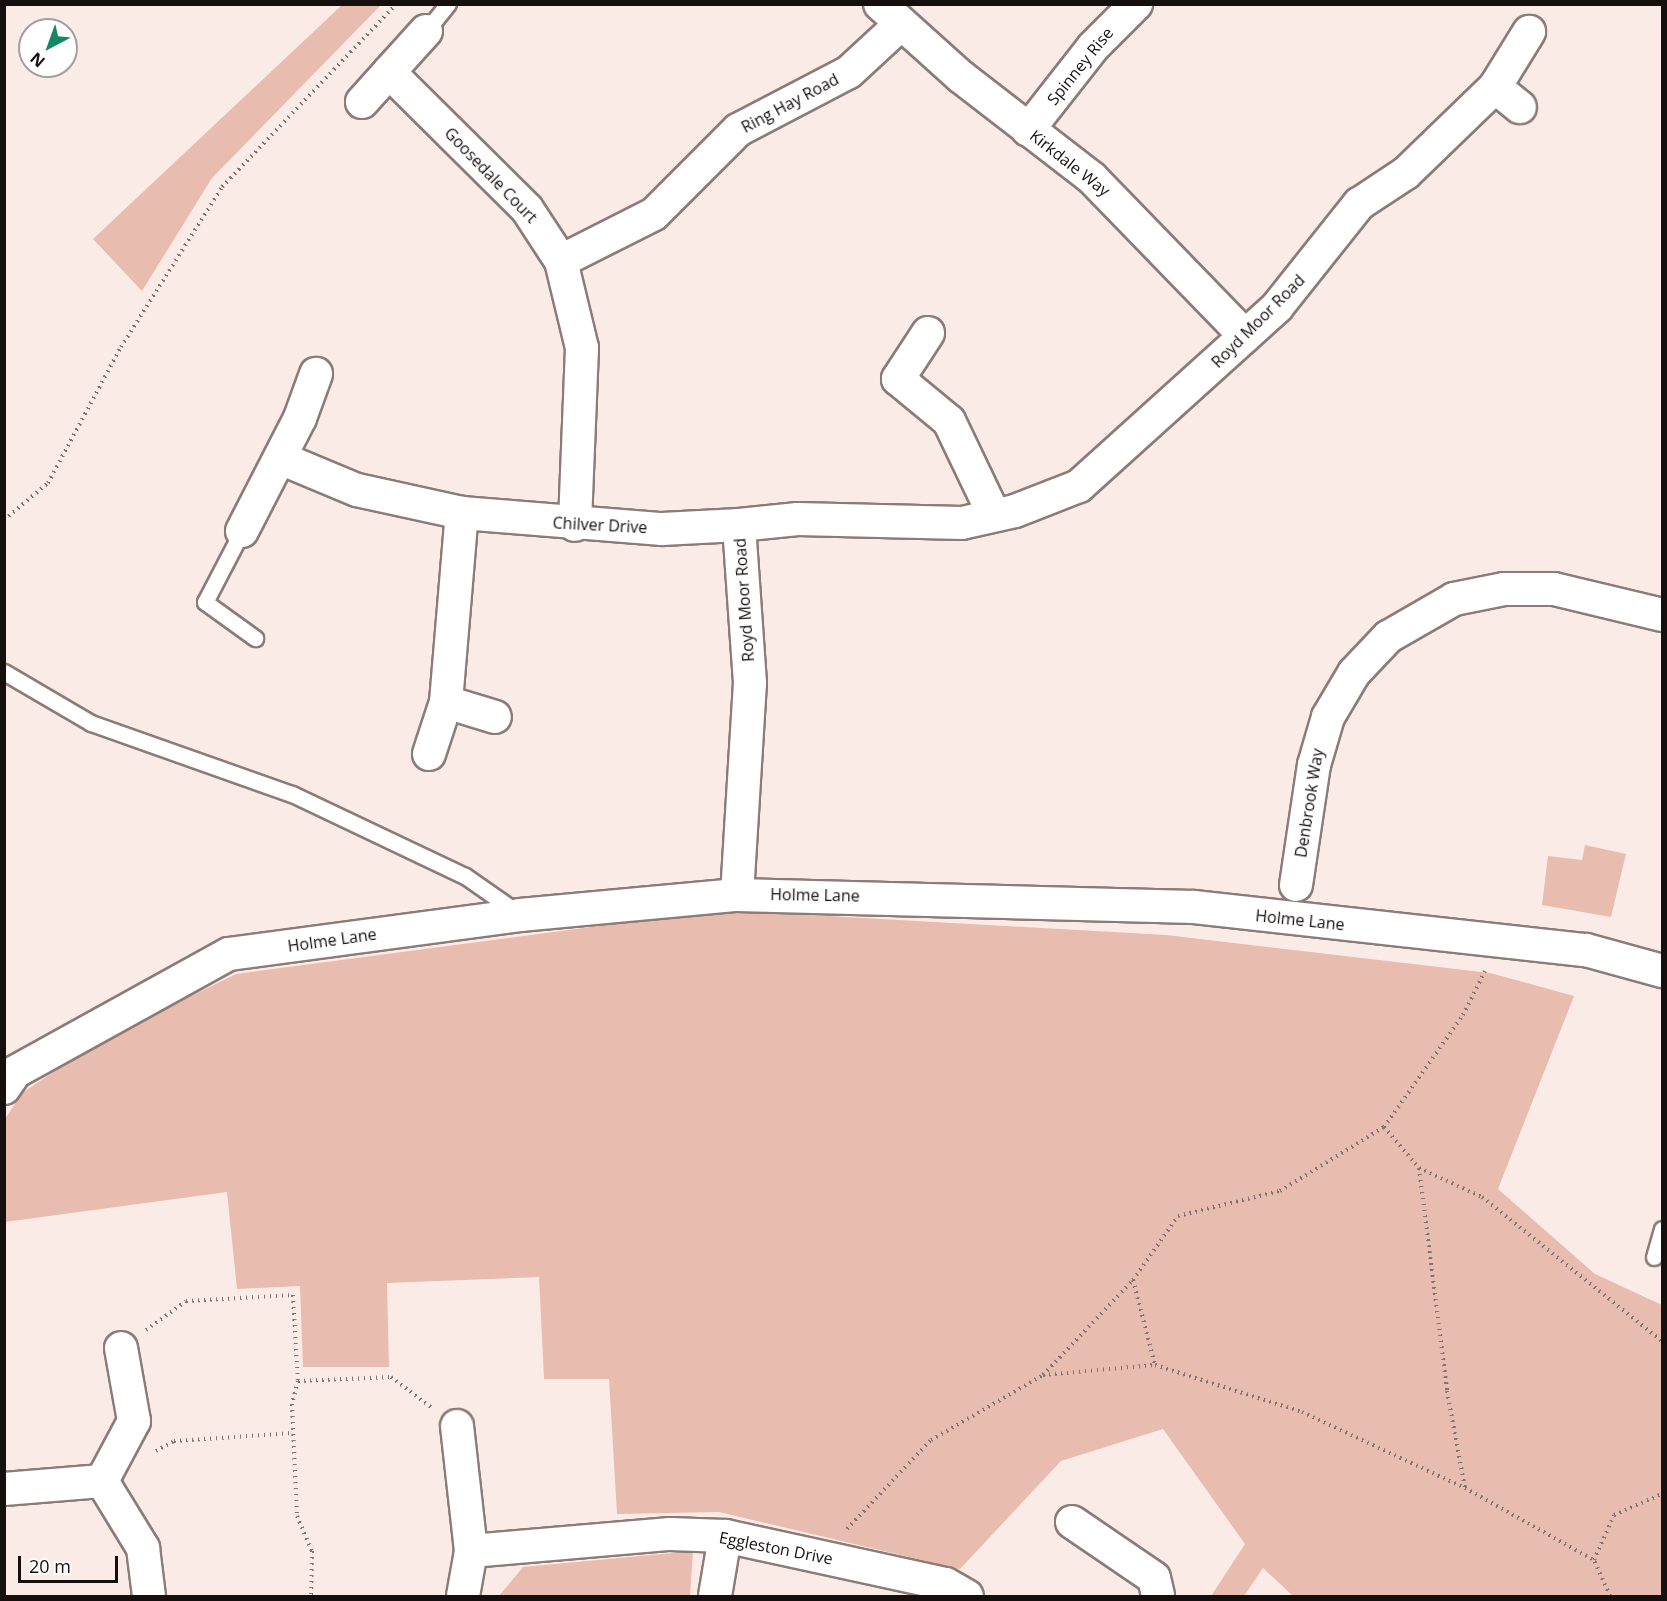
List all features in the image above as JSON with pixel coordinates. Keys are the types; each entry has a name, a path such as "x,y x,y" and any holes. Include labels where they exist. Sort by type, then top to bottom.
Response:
{"street":[{"name":"Spinney Rise","path":"1029,130 1093,47 1136,4"},
{"name":"Kirkdale Way","path":"891,14 1124,207 1245,336"},
{"name":"Ring Hay Road","path":"561,261 654,214 738,130 849,72 891,14"},
{"path":"362,102 426,31"},
{"name":"Royd Moor Road","path":"737,895 750,683 739,525 798,519 929,525 994,515 1079,486 1296,288 1359,204 1406,173 1495,87 1529,32"},
{"name":"Goosedale Court","path":"389,72 526,209 561,261 582,348 575,525"},
{"path":"1495,87 1520,107"},
{"path":"928,333 888,386 950,421 994,515"},
{"path":"242,531 280,458 316,374"},
{"name":"Chilver Drive","path":"280,458 357,490 462,513 575,525 739,525"},
{"path":"429,754 446,702 462,513"},
{"name":"Denbrook Way","path":"1296,885 1314,765 1325,725 1354,673 1388,637 1454,599 1504,589 1554,589 1662,615"},
{"path":"446,702 495,717"},
{"name":"Holme Lane","path":"4,1088 15,1072 229,954 520,915 737,895 1194,907 1292,921 1501,939 1586,950 1662,971"},
{"path":"102,1481 134,1421 121,1348"},
{"path":"457,1426 471,1551 463,1596"},
{"path":"4,1489 102,1481"},
{"path":"102,1481 143,1548 149,1596"},
{"path":"1072,1522 1154,1578 1158,1596"},
{"name":"Eggleston Drive","path":"471,1551 670,1534 725,1536 946,1584 967,1596"},
{"path":"715,1596 725,1536"}],"lane":[{"path":"426,31 448,4"},
{"path":"242,531 206,602 255,638"},
{"path":"4,672 91,723 324,809 465,876 520,915"},
{"path":"1654,1257 1662,1229"}],"path":[{"path":"4,520 48,483 121,347 222,187 396,4"},
{"path":"822,1556 931,1440 1042,1375 1133,1280 1178,1216 1280,1191 1384,1126 1463,1015 1501,939"},
{"path":"1384,1126 1419,1168 1482,1197 1662,1341"},
{"path":"1419,1168 1447,1391 1465,1488"},
{"path":"1133,1280 1155,1365"},
{"path":"121,1348 186,1301 293,1295 298,1381 293,1433 297,1516 312,1551 312,1596"},
{"path":"1042,1375 1155,1365 1302,1412 1465,1488 1594,1560 1610,1596"},
{"path":"298,1381 391,1377 457,1426"},
{"path":"102,1481 174,1440 293,1433"},
{"path":"1594,1560 1614,1515 1662,1494"}],"shaded area":[{"path":"342,5 381,5 212,178 142,291 93,239"},
{"path":"1585,845 1626,854 1611,917 1542,905 1548,856 1582,860"},
{"path":"720,910 1166,935 1490,973 1574,996 1498,1189 1595,1274 1662,1305 1662,1596 1293,1596 1263,1568 1244,1596 1211,1596 1245,1544 1163,1429 1061,1461 960,1569 719,1512 617,1514 609,1379 544,1379 539,1277 387,1283 389,1367 303,1367 300,1286 237,1289 227,1192 5,1222 5,1119 22,1093 100,1041 236,974"},
{"path":"693,1551 690,1596 499,1596 523,1567"}]}
